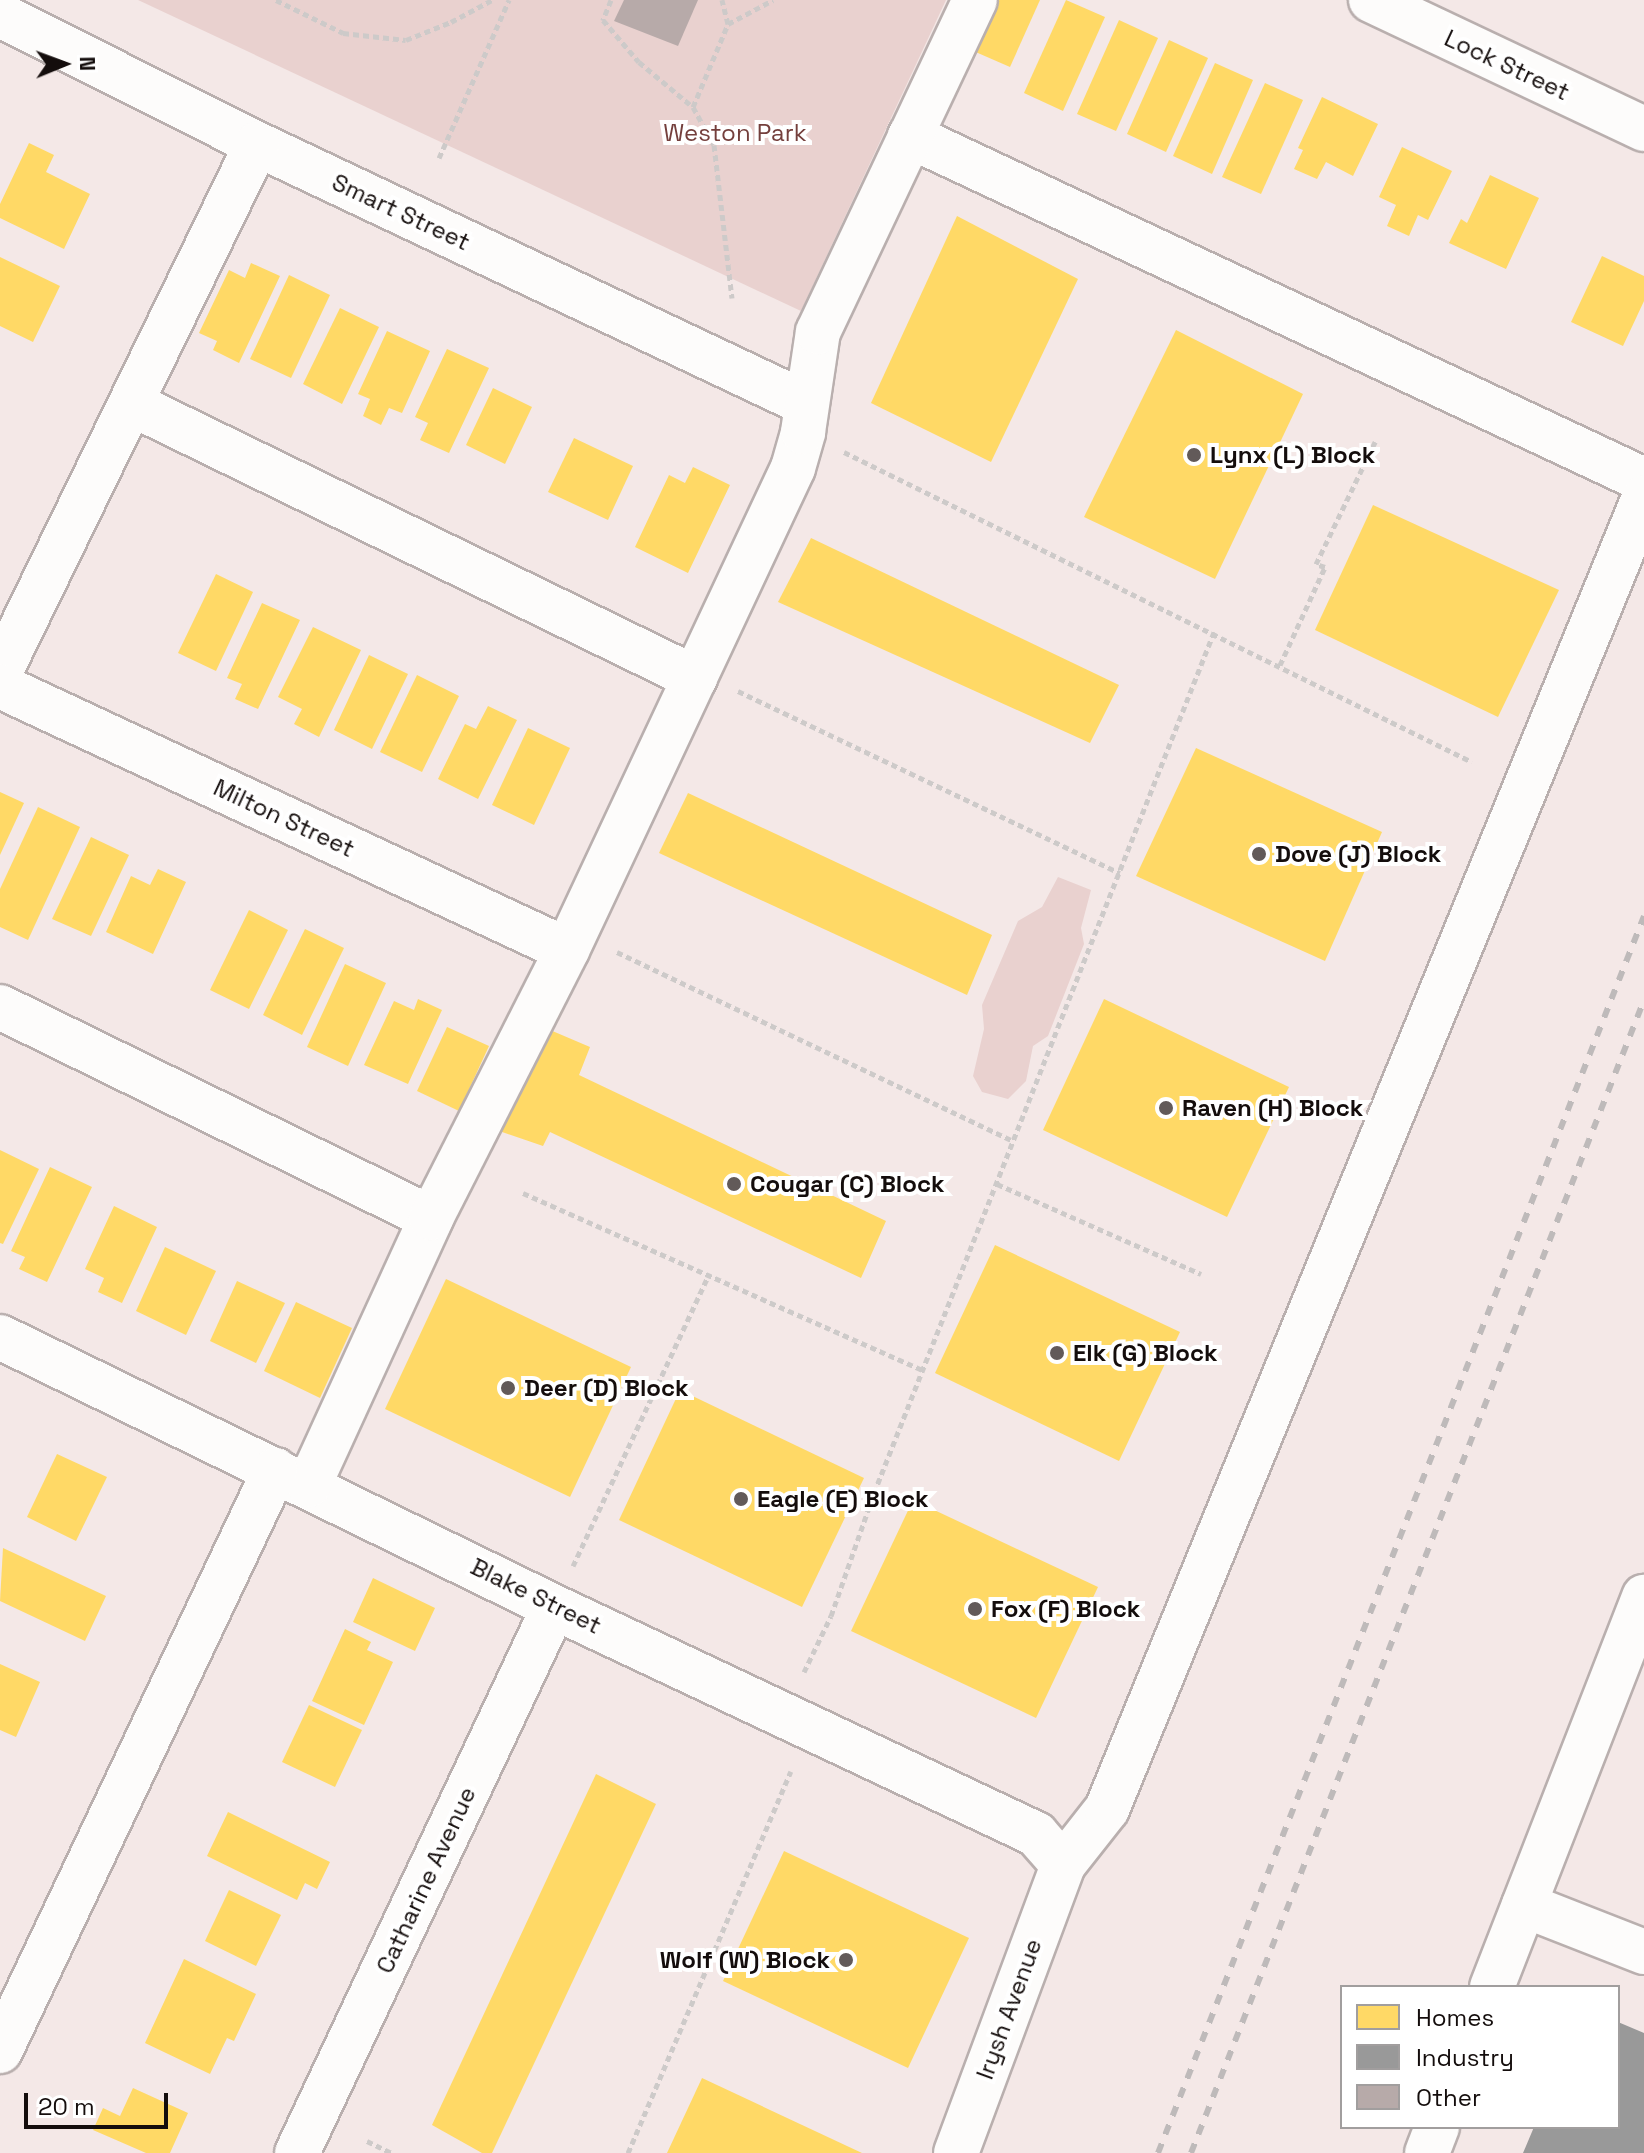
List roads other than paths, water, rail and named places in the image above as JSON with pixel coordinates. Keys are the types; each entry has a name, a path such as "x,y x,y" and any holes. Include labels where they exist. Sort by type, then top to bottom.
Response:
{"street":[{"path":"0,2051 292,1478 431,1218 572,941 793,468 818,332 975,0"},
{"name":"Lock Street","path":"1371,0 1644,129"},
{"name":"Smart Street","path":"0,15 804,417"},
{"path":"910,136 1644,480"},
{"path":"0,672 257,144"},
{"path":"132,404 696,674"},
{"name":"Irysh Avenue","path":"956,2153 1063,1865 1107,1809 1644,498"},
{"name":"Milton Street","path":"0,686 572,941"},
{"path":"0,1007 431,1218"},
{"name":"Blake Street","path":"2,1342 1036,1834 1063,1865"},
{"path":"1493,1985 1644,1597"},
{"name":"Catharine Avenue","path":"297,2153 554,1607"},
{"path":"1524,1905 1644,1952"},
{"path":"1427,2153 1436,2129"}],"railway":[{"path":"1158,2153 1644,916"},
{"path":"1191,2153 1644,1000"}],"place":[{"name":"Lynx (L) Block","path":"1194,455"},
{"name":"Dove (J) Block","path":"1259,854"},
{"name":"Raven (H) Block","path":"1166,1108"},
{"name":"Cougar (C) Block","path":"734,1184"},
{"name":"Elk (G) Block","path":"1057,1353"},
{"name":"Deer (D) Block","path":"508,1388"},
{"name":"Eagle (E) Block","path":"741,1499"},
{"name":"Fox (F) Block","path":"975,1609"},
{"name":"Wolf (W) Block","path":"846,1960"}],"park label":[{"name":"Weston Park","path":"735,133"}]}
